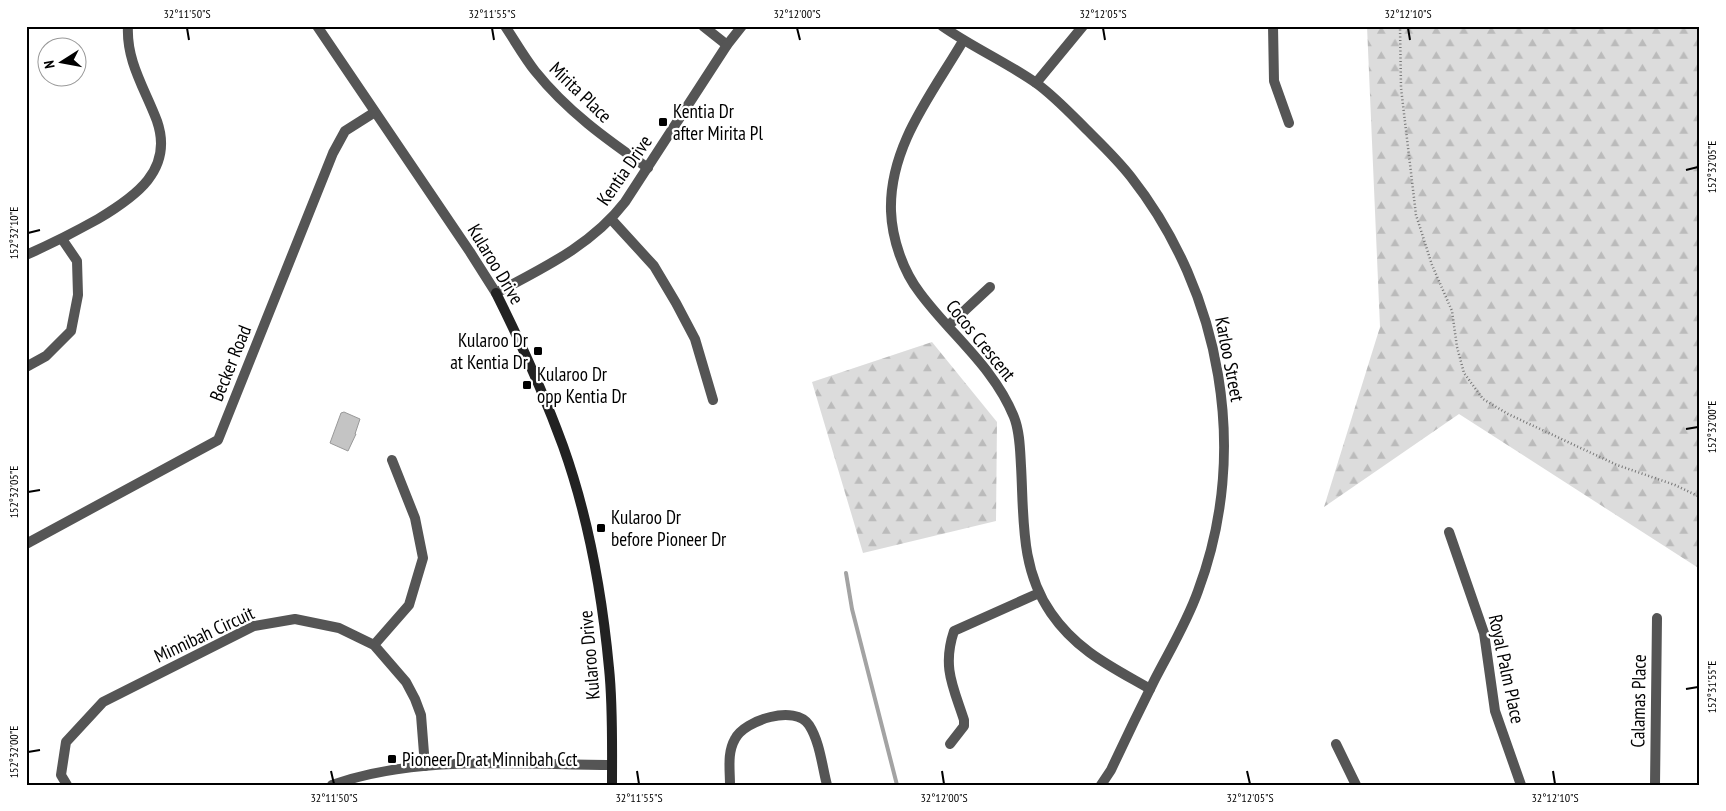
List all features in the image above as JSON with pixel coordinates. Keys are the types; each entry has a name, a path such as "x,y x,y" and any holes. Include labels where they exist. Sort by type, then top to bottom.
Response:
{"main road":[{"name":"Kularoo Drive","path":"496,293 524,348 563,447 586,526 601,601 609,668 612,785"}],"street":[{"path":"26,255 62,239 128,200 143,187 156,168 160,152 160,133 133,64 129,50 128,26"},
{"name":"Kularoo Drive","path":"317,26 496,293"},
{"name":"Mirita Place","path":"505,26 534,70 556,95 599,134 648,168"},
{"path":"703,26 727,45"},
{"name":"Kentia Drive","path":"496,293 569,253 611,219 648,168 727,45 742,26"},
{"name":"Karloo Street","path":"942,26 1036,83 1102,144 1131,177 1177,251 1206,320 1215,355 1223,405 1224,457 1220,507 1210,551 1198,592 1111,770 1101,785"},
{"path":"1036,83 1084,26"},
{"path":"1273,26 1274,81 1289,123"},
{"name":"Cocos Crescent","path":"964,41 907,135 897,161 892,184 894,235 902,261 919,292 981,363 998,386 1015,419 1019,441 1025,541 1029,568 1039,593 1068,635 1092,656 1150,689"},
{"name":"Becker Road","path":"26,544 218,440 333,153 346,132 375,112"},
{"path":"611,219 654,266 676,303 695,339 713,400"},
{"path":"26,367 46,356 71,331 78,295 76,261 62,239"},
{"path":"948,326 990,287"},
{"path":"374,645 409,606 423,558 415,518 392,460"},
{"name":"Royal Palm Place","path":"1450,532 1484,634 1494,711 1521,785"},
{"path":"950,744 964,726 948,664 949,646 954,631 1039,593"},
{"name":"Calamas Place","path":"1655,785 1657,618"},
{"name":"Minnibah Circuit","path":"67,785 61,775 66,742 104,702 254,626 295,619 339,628 374,645 406,682 415,700 421,715 425,766"},
{"path":"730,785 730,750 735,738 742,730 765,718 791,715 801,718 809,725 816,741 827,785"},
{"path":"1336,744 1356,785"},
{"path":"332,785 387,771 425,766 461,764 612,766"}],"path":[{"path":"1400,26 1401,88 1416,215 1432,265 1452,311 1457,347 1464,373 1483,399 1508,414 1617,465 1675,485 1700,497"}],"green space":[{"path":"1367,26 1700,26 1700,569 1459,414 1324,507 1380,327"},
{"path":"932,342 997,422 996,521 863,553 812,382"}],"building":[{"path":"344,412 360,419 356,434 348,451 330,443 341,413"}],"waterway":[{"path":"846,573 852,609 897,785"}],"place":[{"name":"Kentia Dr after Mirita Pl","path":"663,122"},
{"name":"Kularoo Dr at Kentia Dr","path":"538,351"},
{"name":"Kularoo Dr opp Kentia Dr","path":"527,385"},
{"name":"Kularoo Dr before Pioneer Dr","path":"601,528"},
{"name":"Pioneer Dr at Minnibah Cct","path":"392,759"}]}
